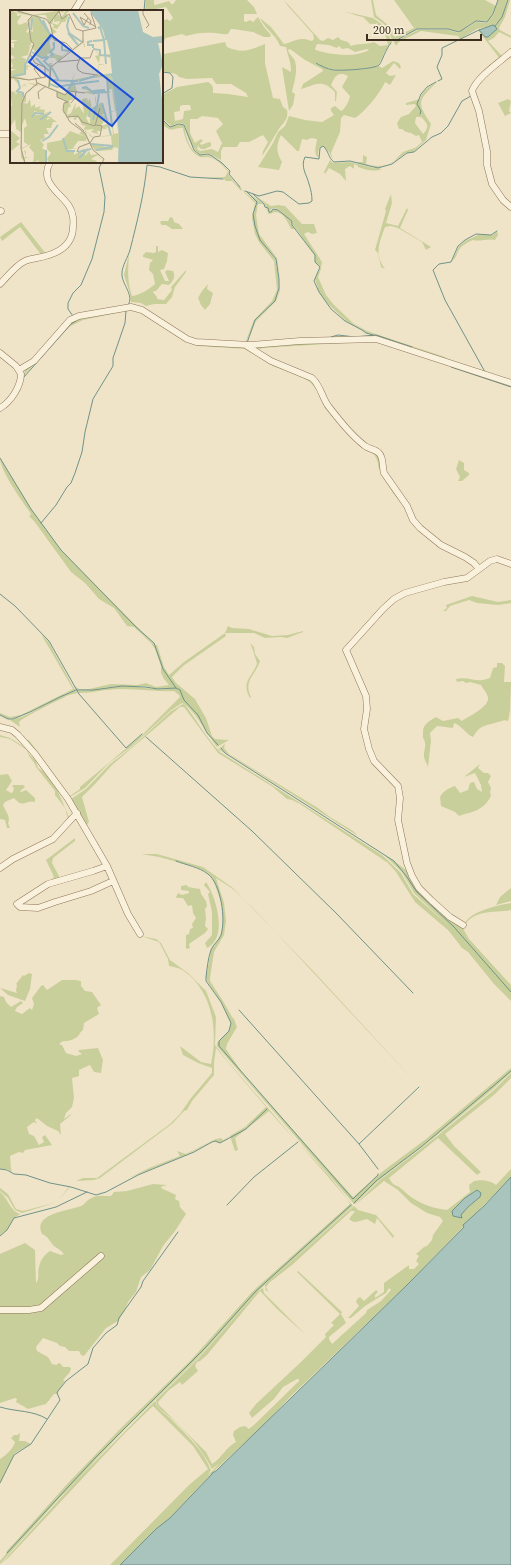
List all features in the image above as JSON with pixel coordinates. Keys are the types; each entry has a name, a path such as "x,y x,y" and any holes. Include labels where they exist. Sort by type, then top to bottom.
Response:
{"street":[{"path":"75,10 81,0"},
{"path":"511,52 488,72 476,84 472,91 479,111 487,151 487,165 492,184 503,200 511,207"},
{"path":"0,284 24,261 47,256 62,249 69,242 72,236 74,227 71,209 52,186 47,176 47,168 50,163"},
{"path":"19,370 34,361 70,320 79,316 127,307 135,307 192,340 239,345 376,339 511,383"},
{"path":"239,345 252,348 271,361 312,378 317,382 326,404 352,435 366,447 379,452 382,458 384,473 407,506 413,520 440,545 465,557 474,563 479,569"},
{"path":"0,353 19,370 21,378 12,397 0,408"},
{"path":"463,924 450,917 431,900 412,876 405,854 398,820 400,798 398,786 374,761 369,750 364,729 367,709 366,696 346,650 383,609 394,600 416,589 467,578 490,561 497,559 511,564"},
{"path":"0,727 12,730 18,735 60,787 107,866 128,914 140,934"},
{"path":"0,868 13,859 53,839 76,813"},
{"path":"107,866 48,884 17,904 18,906 25,908 38,908 92,891 113,882"},
{"path":"0,1310 29,1310 41,1308 100,1256"}],"green space":[{"path":"146,0 154,0 155,5 169,1 173,4 176,0 247,0 254,7 257,14 244,14 244,21 246,22 250,20 253,22 258,17 271,35 270,37 264,37 253,32 231,29 228,34 204,33 186,36 182,34 166,38 163,41 163,21 167,19 170,21 173,18 166,7 145,10"},
{"path":"284,0 320,40 323,41 328,38 333,40 338,37 341,40 348,42 351,46 374,42 380,46 388,45 385,33 381,27 370,24 363,17 345,12 373,18 383,25 392,42 387,47 379,64 370,68 379,66 382,68 393,61 399,63 401,67 400,69 394,63 386,73 390,76 396,75 390,85 385,82 372,102 359,115 355,118 344,115 341,118 340,132 331,153 333,160 329,152 323,146 319,148 319,158 317,157 315,150 317,139 302,139 299,151 297,151 281,135 278,142 278,152 282,162 279,170 258,167 278,132 285,126 289,116 322,122 334,115 331,108 335,106 341,111 349,100 350,96 342,87 348,76 342,74 337,75 331,85 337,92 336,101 335,92 326,85 314,84 301,89 303,84 323,71 290,49 288,50 295,61 296,69 292,92 295,94 293,105 289,111 282,67 291,72 286,47 280,46 260,18 271,27 284,44 301,39 312,41 314,39 313,34","holes":["317,44 329,45 337,48 339,46 342,49 348,48 355,52 367,49 369,50 363,53 343,55 315,49","315,62 332,70 370,68 336,71 330,70"]},
{"path":"371,0 373,0 376,15 389,26 395,37 414,28 394,0 485,0 496,6 488,21 476,21 461,32 448,29 417,29 393,41 384,24 374,17"},
{"path":"498,0 508,0 502,17 495,25 477,29 460,39 458,36 421,31 399,42 396,46 394,42 418,30 448,30 459,33 476,22 487,23 494,14"},
{"path":"509,0 505,17 499,28 511,36 511,38 499,32 494,38 488,41 502,56 511,48 511,51 477,80 500,59 478,30 480,30 486,37 497,29 495,26 502,17"},
{"path":"225,42 227,47 242,51 265,44 265,63 273,98 280,99 283,107 287,110 287,117 262,156 268,142 263,135 249,142 240,142 237,147 223,147 221,151 221,160 208,153 200,154 190,142 184,124 179,123 171,126 163,119 163,94 177,87 208,82 213,87 213,93 248,97 246,93 231,84 216,84 212,78 187,79 179,77 176,74 163,71 163,53","holes":["190,105 191,110 184,111 183,119 175,121 174,112 180,111 180,106","202,116 218,118 223,124 216,131 222,143 218,152 212,149 200,151 197,149 198,146 201,149 205,149 211,146 211,143 209,142 201,145 200,143 203,141 201,139 195,143 190,133 190,119 197,119"]},
{"path":"437,82 426,93 421,102 421,106 431,124 426,140 413,152 406,153 392,163 378,168 356,162 363,162 363,155 367,157 366,164 377,166 388,164 404,152 415,148 422,142 419,135 416,136 399,129 397,123 401,117 409,114 416,106 415,104 406,105 406,103 420,99 424,91","holes":["416,117 421,117 427,126 426,131 423,134 415,123"]},
{"path":"508,99 511,101 509,111 511,113 505,116 498,103"},
{"path":"163,121 170,127 183,125 193,150 200,155 208,155 220,161 229,172 228,174 235,183 242,189 241,191 232,181 226,181 223,178 203,177 225,177 228,172 213,158 200,157 195,154 188,144 183,128 166,128 163,125"},
{"path":"330,160 333,163 350,162 382,169 367,170 354,164 354,169 350,166 345,169 346,181 340,174 329,168 325,174 324,172"},
{"path":"243,190 256,202 254,213 257,202 249,193 263,204 258,204 256,215 259,234 277,258 280,279 280,291 276,301 256,321 247,343 326,339 338,336 376,336 446,359 393,340 366,333 346,321 327,303 319,292 315,279 321,267 315,262 315,255 293,225 293,221 278,209 273,208 269,211 264,203 254,195 271,206 285,206 302,224 314,224 317,233 312,234 308,232 304,234 322,262 321,269 318,277 326,295 354,324 367,331 445,357 451,362 485,374 376,338 300,341 250,345 224,343 245,343 254,320 272,301 277,290 274,261 259,242 255,234 252,218 255,203","holes":["260,240 276,258 280,279 279,292 276,299 279,279 275,259","255,320 247,343 246,343"]},
{"path":"391,194 392,203 386,223 398,226 407,208 408,210 400,228 431,247 426,250 422,242 398,228 391,226 385,227 379,244 379,254 385,269 381,267 378,253 375,250 386,211 385,209"},
{"path":"263,204 269,212 274,209 284,214 292,221 292,225 295,229 291,229 285,218 278,212 268,214"},
{"path":"170,217 173,218 174,222 179,224 183,229 172,229 160,223 161,221 168,221"},
{"path":"21,222 47,255 42,256 20,227 2,241 0,237"},
{"path":"497,231 498,235 495,240 473,240 465,244 460,248 456,257 452,261 459,246 465,241 478,235 493,235"},
{"path":"156,246 158,246 158,252 162,250 168,253 164,269 160,270 165,281 169,281 165,272 167,270 173,271 174,275 173,280 169,285 162,284 156,291 153,292 157,299 164,300 172,290 171,287 186,270 186,272 175,287 172,297 166,304 146,306 141,303 131,302 124,275 129,254 128,270 130,291 132,296 144,292 155,284 153,274 149,270 150,263 153,260 143,257 143,255 146,252 156,252"},
{"path":"208,284 207,289 213,293 210,304 205,310 198,298"},
{"path":"131,308 146,312 187,339 202,343 239,345 247,347 270,362 312,379 316,383 325,404 352,435 366,448 378,453 381,459 381,467 384,474 407,506 413,521 440,546 464,557 473,563 474,567 460,557 438,547 416,528 405,508 382,476 374,454 364,449 325,408 317,390 310,382 302,377 273,366 245,349 198,346 193,344 136,310 83,320 69,327 26,373 12,400 7,406 0,410 12,397 27,367 36,360 72,320 80,317"},
{"path":"368,339 380,340 511,384 511,386 375,341 262,348 256,351 247,346"},
{"path":"0,458 31,509 61,550 155,645 157,645 164,667 169,675 184,662 225,633 226,636 183,666 172,677 176,683 195,699 206,718 212,736 215,739 229,740 217,747 196,716 186,705 182,703 170,711 131,747 109,763 85,788 70,797 25,741 29,740 70,796 142,735 180,697 174,691 120,689 79,693 77,691 90,690 76,690 74,686 79,689 89,689 111,684 137,685 146,683 156,687 169,685 161,673 161,666 155,649 151,643 134,627 127,626 114,608 99,599 85,583 71,572 29,516 31,514 8,478 1,464","holes":["130,686 145,686 158,689"]},
{"path":"459,460 464,463 464,470 469,473 469,475 462,481 458,481 460,477 456,469"},
{"path":"472,596 498,602 511,600 511,603 498,605 477,603 469,600 450,606 446,611 443,611 447,608 446,605"},
{"path":"228,626 232,628 249,629 272,636 288,635 303,631 287,638 265,638 254,633 225,633"},
{"path":"41,634 48,641 75,690 30,712 20,716 6,719 0,715 0,713 10,717 21,715 73,689"},
{"path":"250,643 254,647 255,654 260,661 249,683 248,687 250,698 246,688 248,680 257,664"},
{"path":"497,663 502,663 505,666 504,682 511,682 510,711 508,721 503,720 481,727 473,737 454,723 453,728 437,726 430,733 431,741 428,767 424,757 424,726 436,717 443,721 458,718 462,721 482,708 488,701 488,697 481,685 470,682 466,683 463,681 457,682 456,679 466,678 485,680 490,678 493,668 497,667"},
{"path":"76,691 78,693 66,696 21,720 19,722 20,727 10,720 26,715 59,697"},
{"path":"183,704 210,741 220,752 382,855 401,873 413,894 450,927 414,893 402,872 383,854 218,749 220,748 225,753 394,861 410,873 411,877 461,925 469,939 511,985 511,1001 494,984 468,952 462,948 449,931 415,902 396,872 388,863 300,804 287,799 273,787 218,753 184,707 180,707 112,765 82,797 89,822 86,826 71,799 86,789 110,764 131,748 170,712"},
{"path":"0,735 10,738 27,750 10,739 0,737"},
{"path":"225,744 224,748 229,754 318,808 353,831 358,836 225,752 221,747"},
{"path":"27,750 36,761 38,768 43,771 56,787 69,817 68,819 65,808 55,795 55,791 36,767 29,755"},
{"path":"480,764 478,768 491,776 488,782 491,788 491,796 485,805 478,810 459,816 455,812 441,806 441,795 446,790 455,786 460,793 468,790 470,783 474,782 477,789 482,792 481,785 475,773 464,777"},
{"path":"8,774 12,781 6,790 11,793 13,792 14,788 12,786 13,785 23,785 25,787 20,791 26,790 35,798 35,802 22,804 14,798 5,802 3,805 9,817 8,823 10,828 7,828 5,820 0,819 0,775"},
{"path":"75,838 75,841 53,858 52,863 60,878 48,883 54,877 46,860"},
{"path":"141,854 157,854 203,867 233,888 245,900 233,889 216,878 224,903 226,921 224,935 214,952 210,981 234,1019 237,1027 227,1044 226,1049 244,1075 353,1197 383,1171 426,1139 511,1068 511,1072 493,1089 436,1136 379,1180 354,1204 217,1046 217,1043 229,1031 231,1023 221,1002 207,981 206,977 211,950 221,935 223,920 222,905 213,879 208,873 196,867 159,857"},
{"path":"206,882 213,895 219,920 217,936 213,943 207,948 205,943 212,935 212,912 208,894 210,892 204,885"},
{"path":"187,885 188,887 200,889 201,894 206,901 205,926 208,929 205,933 189,944 190,948 187,949 186,935 189,934 190,929 193,928 192,924 196,918 193,913 192,905 188,906 183,898 176,897 178,893 182,895 189,893 189,891 181,890 181,886"},
{"path":"511,888 511,901 496,905 500,897"},
{"path":"511,903 511,910 484,913 472,917 464,927 470,917 476,913 498,905"},
{"path":"273,929 316,974 419,1086"},
{"path":"141,936 156,939 161,943 170,960 188,973 206,991 216,1017 215,1045 297,1142 269,1111 235,1138 238,1150 235,1151 230,1136 220,1143 214,1141 186,1155 129,1178 149,1168 180,1156 177,1151 186,1154 216,1139 221,1138 223,1140 245,1127 266,1107 216,1048 214,1075 192,1101 187,1110 184,1111 173,1123 100,1178 94,1180 76,1181 83,1178 97,1178 170,1124 180,1114 212,1073 212,1068 183,1055 180,1046 201,1062 211,1064 214,1038 211,1013 207,1001 194,980 179,968 169,966 168,959 159,942"},
{"path":"29,973 32,974 30,989 25,1001 8,995 0,988 17,993 16,984 23,975 24,976"},
{"path":"62,980 81,981 81,986 85,991 92,992 101,1005 97,1008 99,1014 84,1023 83,1030 78,1036 71,1040 63,1041 59,1044 62,1045 66,1053 76,1056 82,1054 78,1051 79,1050 98,1048 103,1060 101,1073 94,1072 90,1065 79,1070 79,1076 72,1078 74,1098 72,1107 66,1113 64,1119 71,1115 60,1124 61,1135 58,1131 47,1126 37,1118 35,1120 37,1124 34,1122 27,1127 29,1134 34,1136 39,1145 44,1142 42,1137 45,1135 52,1145 25,1150 23,1153 19,1152 10,1156 12,1172 7,1169 0,1169 0,996 4,997 6,1002 11,1007 21,1001 23,1003 17,1007 15,1011 22,1014 30,1008 32,1010 34,1004 32,998 41,986 43,985 47,990"},
{"path":"511,1073 511,1078 495,1094 445,1134 454,1146 481,1172 477,1175 438,1138 389,1178 394,1184 418,1201 435,1208 447,1210 470,1192 469,1185 474,1181 480,1180 492,1182 496,1185 511,1169 511,1177 408,1284 289,1398 266,1423 212,1473 170,1518 120,1565 110,1565 189,1485 208,1469 193,1446 153,1406 124,1434 0,1565 78,1479 155,1401 158,1407 156,1400 197,1360 257,1292 263,1288 264,1293 306,1335 277,1309 260,1291 207,1355 197,1362 195,1366 198,1371 182,1385 180,1382 169,1390 158,1402 159,1405 206,1452 212,1464 218,1460 232,1444 236,1442 233,1435 234,1431 245,1426 249,1429 299,1381 299,1379 297,1379 283,1387 274,1399 252,1418 249,1413 256,1404 326,1337 325,1334 334,1325 331,1323 340,1314 297,1272 298,1271 342,1312 341,1314 346,1323 329,1337 332,1344 366,1313 367,1310 381,1301 391,1290 389,1288 386,1293 365,1306 351,1318 348,1318 359,1306 356,1302 357,1299 360,1297 364,1301 376,1290 378,1292 375,1295 375,1298 384,1292 384,1283 409,1265 409,1269 414,1269 419,1264 416,1261 419,1256 416,1254 427,1246 432,1240 433,1235 443,1221 440,1217 427,1213 411,1203 398,1190 384,1181 355,1205 380,1180 494,1090","holes":["477,1190 480,1197 463,1212 460,1217 452,1211 465,1198"]},
{"path":"298,1142 329,1176 353,1206 257,1292 196,1360 126,1428 0,1564 0,1561 7,1553 6,1552 69,1482 123,1426 191,1360 253,1291 350,1204"},
{"path":"153,1184 167,1185 161,1188 176,1195 175,1199 179,1201 180,1207 186,1214 163,1246 150,1270 141,1277 136,1292 128,1302 118,1321 106,1328 84,1356 81,1355 79,1351 69,1351 57,1343 43,1338 36,1347 37,1351 48,1357 52,1364 57,1365 60,1363 63,1367 71,1368 70,1372 63,1380 65,1381 57,1394 54,1394 46,1404 28,1409 16,1402 17,1399 15,1398 0,1403 0,1311 40,1307 0,1310 0,1254 25,1243 35,1250 36,1283 38,1279 38,1269 46,1254 50,1251 61,1255 64,1254 54,1246 46,1236 42,1234 40,1227 42,1221 53,1214 81,1206 91,1198 97,1196 111,1196 114,1192 127,1191"},
{"path":"0,1188 8,1194 16,1209 23,1211 57,1202 22,1213 15,1210 8,1198 0,1191"},
{"path":"0,1192 11,1207 20,1214 13,1219 7,1230 0,1235"},
{"path":"354,1206 358,1210 376,1215 394,1236 393,1238 377,1218 375,1224 367,1219 358,1222 351,1221 349,1219 355,1211 351,1211 292,1265 269,1283 266,1287 268,1291 266,1291 265,1285"},
{"path":"19,1433 19,1441 25,1441 31,1444 15,1453 0,1483 0,1459 13,1447 15,1442 11,1438"}],"water":[{"path":"493,25 497,29 488,37 485,37 479,30"},
{"path":"511,1177 511,1565 120,1565 156,1529 170,1518 212,1473 216,1471 408,1284 464,1227 463,1225 484,1206"},
{"path":"477,1190 481,1193 480,1197 461,1215 462,1218 453,1216 452,1211 465,1198"}],"waterway":[{"path":"144,10 145,0"},
{"path":"395,41 417,29 448,29 459,32 476,21 487,22 493,14 498,0"},
{"path":"495,26 502,17 508,0"},
{"path":"438,81 442,79 437,67 442,55 442,48 479,30"},
{"path":"316,63 333,70 371,68 379,65 391,43"},
{"path":"163,72 170,73 173,77 172,88 163,93"},
{"path":"420,114 421,111 417,104 421,94 427,87 436,82"},
{"path":"245,191 259,196 277,191 283,192 299,204 309,203 312,201 312,197 303,164 305,157 319,159 320,148 323,146 334,162 350,161 378,168 392,164 407,153 414,152 432,137 441,133 448,126 462,101 471,96"},
{"path":"163,120 170,127 179,124 184,125 194,150 200,155 208,154 222,163 230,171 229,174 240,187"},
{"path":"73,316 68,309 68,303 73,293 81,285 92,259 104,212 105,197 99,168 102,163"},
{"path":"128,305 130,297 122,277 122,270 130,250 138,219 147,165 160,167 190,177 223,179"},
{"path":"247,192 257,202 253,214 260,240 276,259 279,288 275,301 255,320 247,343"},
{"path":"253,194 264,204 265,207 268,208 269,212 273,209 278,210 292,221 292,225 315,255 315,262 320,267 314,281 319,292 331,309 345,321 366,333 373,335"},
{"path":"485,372 445,300 433,270 439,264 451,262 458,246 465,240 476,234 491,235 497,231"},
{"path":"41,523 71,483 82,452 93,399 113,366 113,358 125,323 126,311"},
{"path":"24,377 71,324 76,321"},
{"path":"331,337 338,335 355,337 376,335 412,347"},
{"path":"449,365 451,367 511,387"},
{"path":"0,458 31,509 61,550 135,626 154,643 163,669 176,688"},
{"path":"0,594 15,606 49,641 79,694 126,748 142,734"},
{"path":"0,715 8,719 13,719 76,690 93,690 122,686 158,689 176,688 180,690 184,700 198,715 207,733 218,745"},
{"path":"146,737 252,831 336,913 413,993"},
{"path":"221,748 225,753 394,861 416,891 454,927 511,992"},
{"path":"176,861 197,868 208,874 219,893 223,911 221,935 211,950 206,977 206,981 221,1002 231,1023 229,1031 219,1041 219,1046 353,1199 378,1174"},
{"path":"239,1010 359,1144"},
{"path":"354,1203 376,1181 421,1147 511,1071"},
{"path":"378,1169 359,1144 419,1087"},
{"path":"0,1169 96,1195 106,1192 138,1175 194,1152 212,1142 215,1141 220,1143 246,1129 267,1109"},
{"path":"227,1205 254,1177 298,1142"},
{"path":"0,1236 7,1230 14,1218 56,1207 87,1192"},
{"path":"7,1553 95,1458 205,1348 256,1291 351,1205"},
{"path":"0,1483 14,1455 31,1444 60,1400 57,1393 58,1391 66,1381 88,1364 93,1348 106,1333 117,1325 119,1318 141,1287 143,1281 178,1232"},
{"path":"0,1407 36,1414 47,1419"}]}
